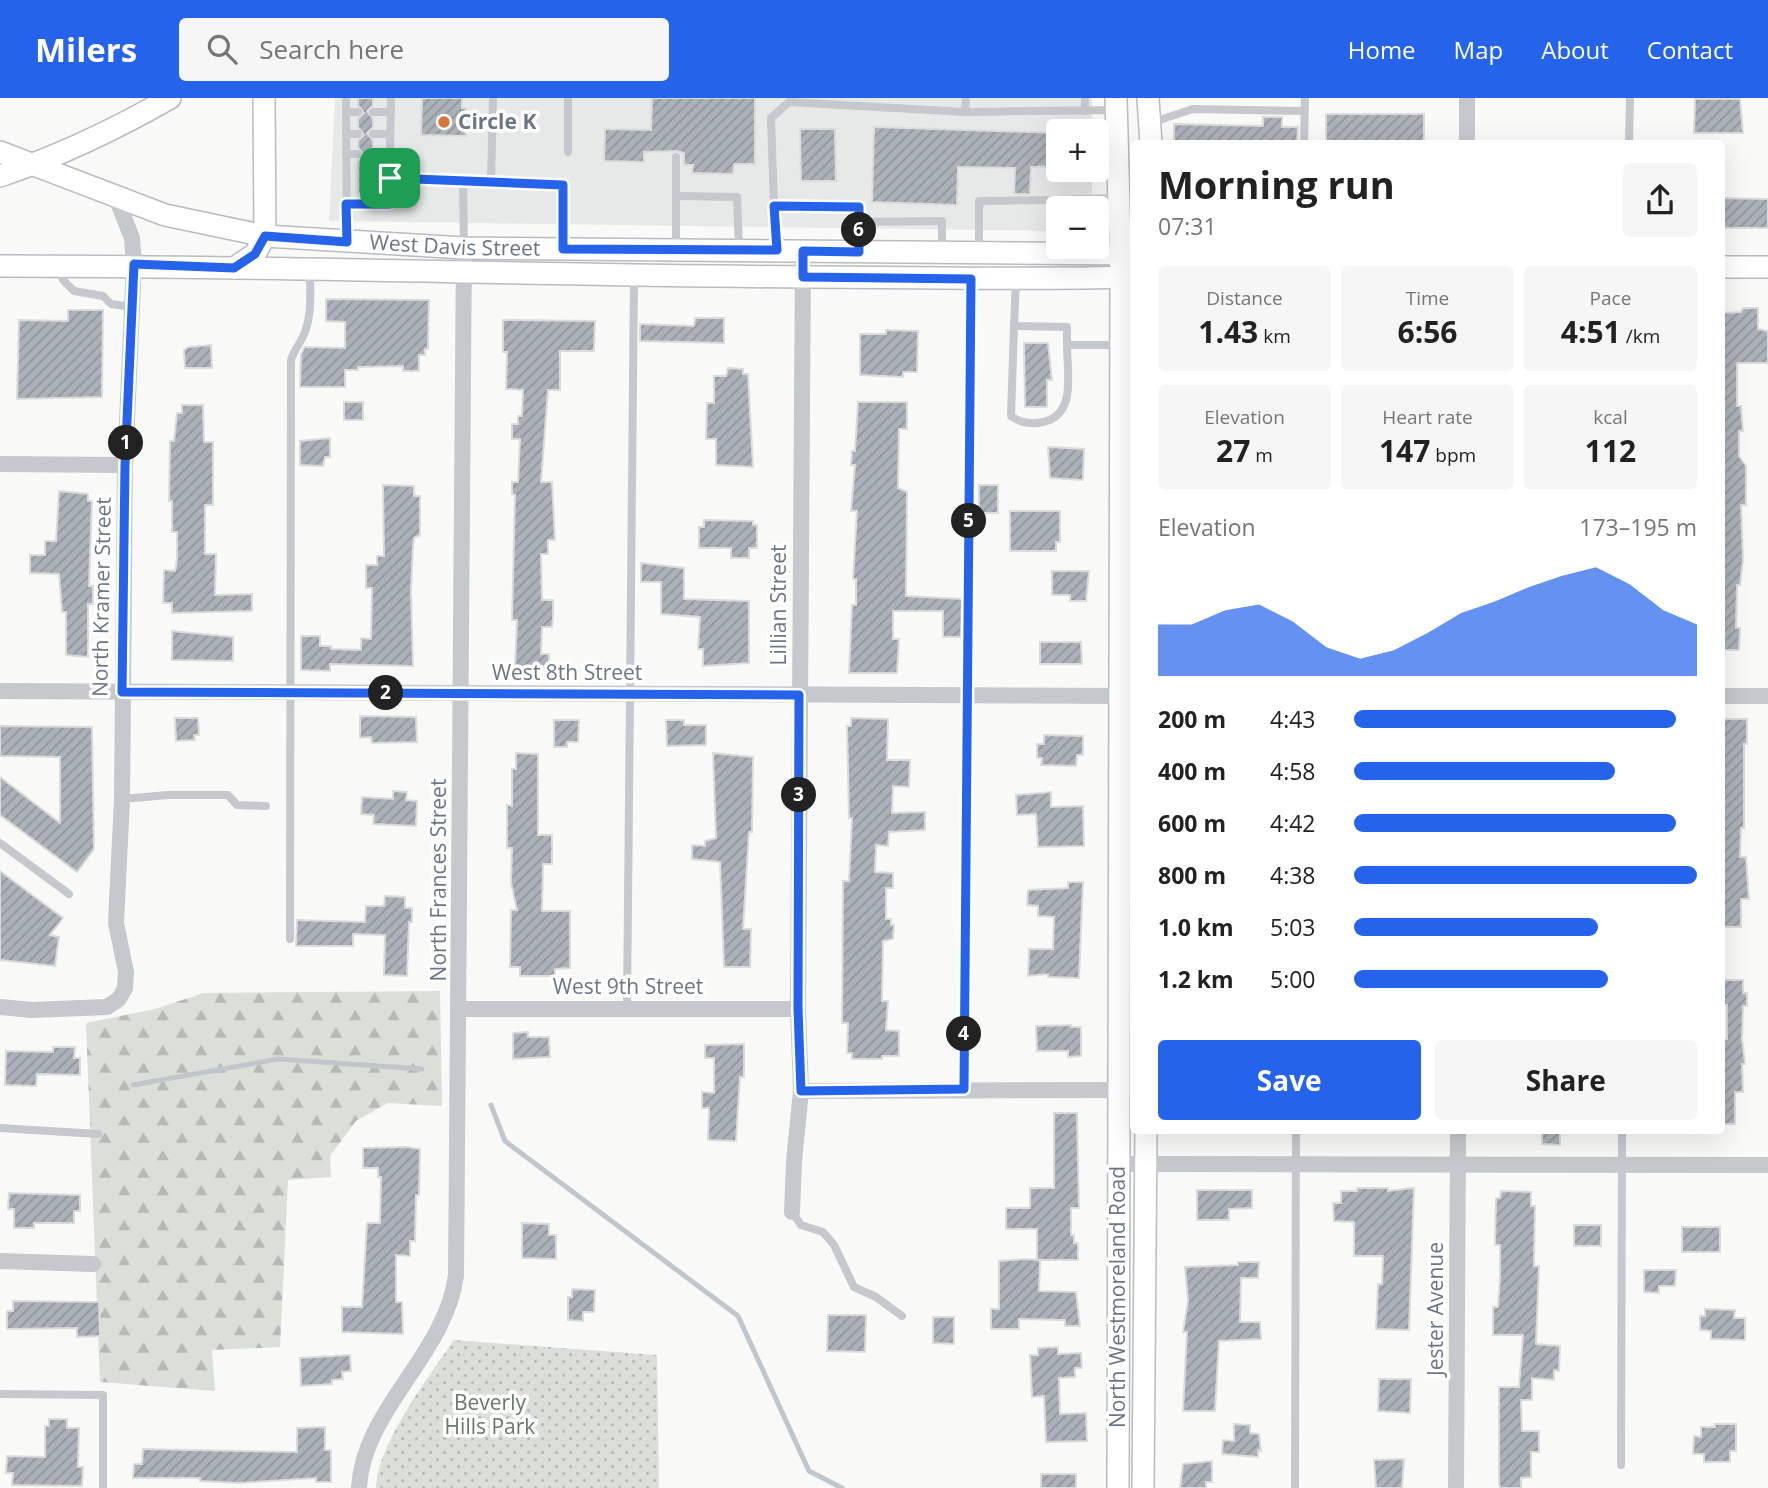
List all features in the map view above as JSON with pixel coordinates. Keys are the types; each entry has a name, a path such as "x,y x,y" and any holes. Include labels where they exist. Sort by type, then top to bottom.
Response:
{"main road":[{"path":"0,176 34,164 132,120 170,98"},
{"path":"234,268 255,254 265,236 264,98"},
{"path":"1116,104 1149,119"},
{"name":"North Westmoreland Road","path":"1116,104 1119,198 1127,254 1120,345 1127,696 1126,1090 1117,1164 1118,1488"},
{"name":"West Davis Street","path":"0,152 165,215 265,236 464,248 1046,254"},
{"name":"West Davis Street","path":"1109,254 1127,254"},
{"name":"West Davis Street","path":"0,266 134,264 634,277 1016,280 1127,278"},
{"path":"1725,267 1768,267"},
{"name":"North Westmoreland Road","path":"1143,1488 1146,1134"}],"street":[{"path":"1467,98 1467,140"},
{"name":"North Kramer Street","path":"0,1007 32,1010 107,1007 119,999 125,988 126,972 116,923 122,799 125,465 134,264 132,239 115,195"},
{"name":"North Frances Street","path":"359,1488 365,1454 375,1432 436,1336 453,1298 456,1275 464,248"},
{"name":"Lillian Street","path":"793,1212 794,1161 801,1091 798,1009 803,251"},
{"path":"0,464 125,465"},
{"name":"West 8th Street","path":"0,691 1127,696"},
{"path":"1725,696 1768,696"},
{"name":"West 9th Street","path":"459,1009 798,1009"},
{"path":"801,1091 1126,1090"},
{"name":"Jester Avenue","path":"1455,1488 1458,1134"},
{"path":"1117,1164 1768,1165"},
{"path":"0,1261 93,1264"}],"lane":[{"path":"346,98 347,242"},
{"path":"346,204 389,204 391,98"},
{"path":"568,98 568,152"},
{"path":"965,112 966,98"},
{"path":"1085,98 1085,111"},
{"path":"1304,98 1304,140"},
{"path":"1629,140 1630,98"},
{"path":"491,181 493,99"},
{"path":"777,250 771,118 789,102 965,112 1085,111 1116,104"},
{"path":"1149,119 1193,109 1304,111"},
{"path":"346,112 358,112"},
{"path":"373,112 391,112"},
{"path":"346,134 358,134"},
{"path":"373,134 390,134"},
{"path":"346,154 358,154"},
{"path":"372,154 390,154"},
{"path":"676,157 676,250"},
{"path":"346,178 358,177"},
{"path":"372,178 563,185 563,249"},
{"path":"463,180 464,248"},
{"path":"676,196 737,197 739,250"},
{"path":"1109,198 1119,198"},
{"path":"979,255 979,201 1046,200"},
{"path":"774,206 859,207 859,252"},
{"path":"859,222 942,221 942,254"},
{"path":"59,266 63,280 74,290 103,296 111,304 132,307"},
{"path":"290,939 291,360 305,332 310,312 310,270"},
{"path":"627,1007 634,277"},
{"path":"964,1089 971,279"},
{"path":"1014,326 1067,327 1064,409 1055,420 1035,424 1019,422 1011,416 1014,326 1016,280"},
{"path":"1067,345 1120,345"},
{"path":"122,799 168,795 228,795 237,805 266,806"},
{"path":"0,843 69,894"},
{"path":"0,1128 98,1134"},
{"path":"1295,1488 1296,1134"},
{"path":"1621,1465 1622,1134"},
{"path":"793,1212 801,1226 822,1232 834,1245 854,1287 876,1297 902,1316"},
{"path":"0,1394 103,1395 103,1488"}],"shaded area":[{"path":"335,98 1092,98 1092,119 1046,119 1046,182 1092,182 1092,196 1046,196 1046,231 329,221"}],"green space":[{"path":"440,991 442,1106 388,1103 356,1121 330,1156 331,1177 288,1180 280,1347 212,1350 215,1391 100,1382 86,1023 155,1009 203,993"},
{"name":"Beverly Hills Park","path":"454,1340 657,1355 659,1488 376,1488 385,1452 406,1411"}],"building":[{"path":"358,98 373,98 373,105 367,111 373,119 373,127 367,133 373,141 373,147 366,153 372,161 372,171 366,178 372,185 372,194 358,193 358,161 364,155 358,147 358,141 364,135 358,127 358,119 364,113 358,105"},
{"name":"Circle K","path":"422,98 462,98 462,108 466,108 466,136 421,135"},
{"path":"652,98 755,98 755,164 734,164 733,174 692,173 693,165 684,165 684,153 677,151 644,152 644,162 604,161 605,129 651,130"},
{"path":"1695,99 1740,99 1743,133 1694,133"},
{"path":"1326,114 1424,114 1424,140 1326,140"},
{"path":"1263,117 1282,117 1282,127 1298,127 1297,140 1174,140 1174,124 1263,126"},
{"path":"874,127 1046,133 1046,166 1031,167 1030,194 1014,194 1015,168 958,167 957,205 872,202"},
{"path":"800,129 835,129 836,181 801,181"},
{"path":"1725,198 1768,199 1768,228 1725,228"},
{"path":"326,299 429,300 428,349 425,349 425,355 419,355 419,371 403,371 403,366 358,367 358,370 345,370 345,387 300,387 301,354 305,347 345,348 345,322 326,321"},
{"path":"1743,308 1758,308 1758,329 1768,331 1768,363 1737,363 1737,406 1741,406 1743,431 1739,431 1739,456 1746,466 1746,505 1741,505 1743,559 1740,585 1737,585 1736,628 1740,628 1739,650 1725,650 1725,313 1741,312"},
{"path":"68,310 103,310 102,397 17,399 19,320 68,321"},
{"path":"695,318 724,318 724,343 640,341 640,324 694,326"},
{"path":"503,320 595,321 594,351 560,351 560,390 548,390 541,482 552,482 555,540 548,540 548,554 541,554 542,600 553,600 553,618 552,627 542,627 541,654 549,654 549,667 515,667 517,620 512,620 515,495 512,494 512,482 518,482 520,439 512,439 512,424 518,424 518,416 522,416 523,390 506,389 507,352 503,352"},
{"path":"886,330 918,331 917,372 903,372 903,377 860,375 860,334 886,334"},
{"path":"1024,343 1048,343 1052,380 1047,380 1047,407 1025,407"},
{"path":"211,345 212,368 185,368 184,350 188,347"},
{"path":"728,368 743,369 743,374 748,374 753,467 716,465 716,439 706,439 707,403 714,403 714,376 726,376"},
{"path":"344,402 363,402 363,420 344,420"},
{"path":"858,402 907,402 907,429 899,429 898,488 907,492 906,596 962,599 961,637 943,637 943,611 893,611 893,639 899,639 897,673 849,673 852,605 856,605 856,579 853,579 857,511 851,511 855,465 851,465 852,451 855,451"},
{"path":"182,405 203,405 204,442 213,442 213,505 205,505 205,554 216,554 215,595 252,594 252,611 172,613 172,603 163,603 164,570 175,571 177,560 177,532 172,532 172,501 169,501 170,441 174,441 177,413 182,413"},
{"path":"330,438 330,457 325,457 323,466 300,465 300,441"},
{"path":"1048,447 1084,449 1083,480 1050,478"},
{"path":"383,485 414,486 414,496 420,496 420,535 414,538 411,591 413,666 330,664 330,671 301,670 301,636 320,636 320,646 331,646 331,649 361,650 361,638 371,639 372,588 366,588 366,565 377,565 377,556 384,556"},
{"path":"979,485 998,485 998,513 979,513"},
{"path":"59,491 88,494 88,501 92,501 89,586 93,586 93,604 88,604 88,657 66,655 66,612 62,612 59,574 30,573 30,555 45,555 45,541 56,541"},
{"path":"1010,511 1060,511 1060,542 1056,542 1056,551 1010,551"},
{"path":"704,520 753,521 753,525 757,525 757,548 749,548 749,558 731,558 731,548 699,548 699,527 704,527"},
{"path":"641,563 684,568 684,599 749,601 749,663 703,666 703,649 698,649 700,617 661,614 661,582 641,582"},
{"path":"1052,571 1089,571 1086,601 1070,601 1070,595 1052,595"},
{"path":"172,631 233,637 233,661 172,660"},
{"path":"1040,642 1081,642 1082,664 1040,664"},
{"path":"360,716 416,717 417,742 372,743 371,737 360,738"},
{"path":"175,718 198,718 199,735 194,735 195,740 176,741"},
{"path":"851,718 888,719 887,760 910,760 909,787 893,786 892,813 925,812 925,830 889,832 888,846 876,845 875,872 893,873 893,888 886,888 886,919 891,919 891,925 894,925 893,939 883,941 882,1001 888,1001 886,1030 899,1031 899,1056 882,1056 882,1059 852,1059 852,1053 847,1053 848,1023 842,1023 843,881 849,881 852,818 849,818 847,726 851,726"},
{"path":"1725,719 1747,719 1747,744 1744,744 1744,828 1741,828 1740,857 1746,857 1749,899 1741,899 1741,927 1725,927"},
{"path":"554,720 579,720 578,742 567,742 567,747 554,747"},
{"path":"666,720 684,720 684,725 706,725 706,745 667,746"},
{"path":"0,726 92,727 94,849 77,872 0,815 0,777 60,823 60,757 0,756"},
{"path":"1044,735 1083,736 1083,755 1077,755 1076,766 1041,765 1042,758 1037,758 1037,744 1044,744"},
{"path":"516,753 538,754 538,835 552,835 552,864 543,864 542,911 570,911 570,968 555,969 555,976 520,976 520,967 510,967 511,910 517,910 511,883 512,848 507,848 507,805 512,806 512,769 516,769"},
{"path":"713,753 753,757 752,832 749,832 743,929 751,929 750,967 724,967 720,862 692,859 692,845 705,846 705,841 716,838"},
{"path":"393,791 407,792 406,800 417,801 416,826 373,824 374,815 361,814 362,797 393,799"},
{"path":"1051,792 1051,807 1083,806 1084,846 1038,847 1036,814 1017,815 1016,795"},
{"path":"0,871 63,918 50,935 59,937 55,966 0,960"},
{"path":"1068,882 1083,882 1079,978 1048,977 1048,974 1028,976 1029,949 1053,949 1054,917 1038,916 1038,906 1027,905 1028,890 1068,888"},
{"path":"385,896 405,897 405,908 412,908 407,976 384,975 385,935 353,934 353,946 296,946 297,920 365,922 366,906 384,906"},
{"path":"1725,980 1743,980 1743,993 1747,993 1747,1006 1743,1006 1742,1039 1745,1064 1742,1064 1743,1092 1735,1092 1735,1124 1725,1124"},
{"path":"1036,1026 1081,1027 1081,1056 1068,1057 1068,1051 1037,1051"},
{"path":"528,1032 528,1037 549,1037 550,1057 513,1059 513,1033"},
{"path":"744,1044 744,1077 740,1077 736,1141 708,1140 709,1108 702,1108 702,1092 714,1093 714,1058 705,1058 705,1045"},
{"path":"53,1047 75,1047 74,1058 80,1058 80,1075 37,1074 36,1086 5,1085 6,1051 53,1052"},
{"path":"1054,1113 1077,1113 1079,1208 1071,1208 1071,1235 1074,1235 1074,1243 1078,1243 1078,1260 1037,1260 1037,1229 1006,1229 1006,1208 1030,1208 1030,1188 1054,1188"},
{"path":"1542,1134 1560,1134 1560,1145 1542,1144"},
{"path":"363,1148 420,1149 415,1241 410,1241 410,1256 396,1255 396,1302 402,1302 403,1334 342,1332 342,1307 362,1307 367,1223 380,1223 381,1177 378,1177 378,1168 363,1168"},
{"path":"1357,1188 1388,1188 1388,1191 1414,1188 1409,1330 1376,1329 1378,1284 1382,1284 1383,1256 1354,1256 1354,1222 1334,1221 1333,1203 1341,1203 1341,1191 1357,1191"},
{"path":"1197,1190 1252,1190 1252,1208 1229,1209 1229,1220 1197,1220"},
{"path":"1501,1191 1531,1192 1531,1206 1535,1206 1534,1266 1539,1266 1536,1344 1560,1346 1559,1371 1554,1370 1554,1380 1532,1378 1532,1400 1521,1400 1522,1431 1539,1431 1539,1452 1531,1452 1531,1477 1521,1478 1521,1488 1500,1488 1499,1483 1499,1387 1519,1387 1523,1335 1493,1335 1493,1307 1498,1307 1500,1277 1500,1245 1495,1245 1496,1198 1500,1198"},
{"path":"9,1193 80,1195 80,1211 74,1211 74,1223 34,1223 34,1228 14,1228 14,1209 8,1209"},
{"path":"522,1223 549,1224 549,1235 556,1235 556,1259 522,1258"},
{"path":"1574,1225 1601,1225 1601,1246 1574,1246"},
{"path":"1682,1227 1720,1227 1720,1252 1682,1252"},
{"path":"1040,1260 1039,1291 1076,1292 1080,1326 1065,1326 1065,1320 1019,1319 1019,1329 991,1329 991,1309 999,1309 999,1261"},
{"path":"1238,1262 1259,1262 1258,1278 1241,1278 1240,1322 1260,1322 1261,1339 1219,1341 1215,1411 1183,1411 1187,1332 1183,1332 1188,1301 1185,1267 1238,1265"},
{"path":"1644,1270 1676,1270 1675,1286 1659,1286 1659,1293 1644,1292"},
{"path":"572,1289 595,1290 594,1312 583,1312 583,1321 568,1320 568,1297 572,1297"},
{"path":"13,1301 99,1302 100,1336 77,1337 77,1328 7,1329 7,1311 13,1311"},
{"path":"1705,1309 1735,1310 1734,1318 1745,1318 1745,1340 1711,1339 1711,1331 1700,1330 1700,1316 1705,1316"},
{"path":"828,1315 866,1315 865,1352 827,1351"},
{"path":"933,1317 954,1317 954,1344 933,1343"},
{"path":"1058,1347 1058,1354 1081,1353 1082,1368 1075,1368 1075,1377 1059,1378 1060,1414 1086,1413 1087,1441 1046,1442 1044,1396 1032,1397 1030,1355 1038,1355 1038,1348"},
{"path":"350,1355 351,1371 342,1372 343,1379 332,1380 332,1384 301,1386 300,1358"},
{"path":"1379,1379 1411,1379 1410,1413 1378,1411"},
{"path":"49,1419 67,1419 67,1428 79,1428 78,1467 83,1467 82,1486 12,1485 13,1473 6,1473 7,1456 45,1457 45,1426 49,1426"},
{"path":"1234,1424 1250,1425 1250,1433 1259,1434 1261,1451 1258,1450 1258,1457 1222,1454 1223,1440 1234,1441"},
{"path":"1715,1424 1736,1424 1736,1451 1730,1451 1730,1462 1704,1462 1704,1454 1693,1454 1694,1436 1701,1437 1701,1427 1715,1427"},
{"path":"325,1427 325,1450 331,1450 331,1482 316,1482 316,1478 239,1483 200,1481 200,1478 133,1478 134,1464 142,1464 143,1449 297,1452 297,1428"},
{"path":"1404,1459 1402,1488 1376,1488 1374,1460"},
{"path":"1212,1461 1212,1482 1206,1482 1206,1488 1180,1488 1183,1464"},
{"path":"1041,1474 1076,1474 1076,1488 1041,1488"}],"waterway":[{"path":"133,1085 278,1059 422,1069"},
{"path":"491,1105 505,1141 738,1316 809,1471 842,1488"}],"place":[{"name":"Circle K","path":"444,122"}],"route":[{"path":"390,178 563,185 563,249 777,250 774,206 859,207 859,252 803,251 803,277 971,279 964,1089 801,1091 798,1009 799,695 122,692 125,465 134,264 234,268 255,254 265,236 347,242 346,204 389,204 390,178"}]}
